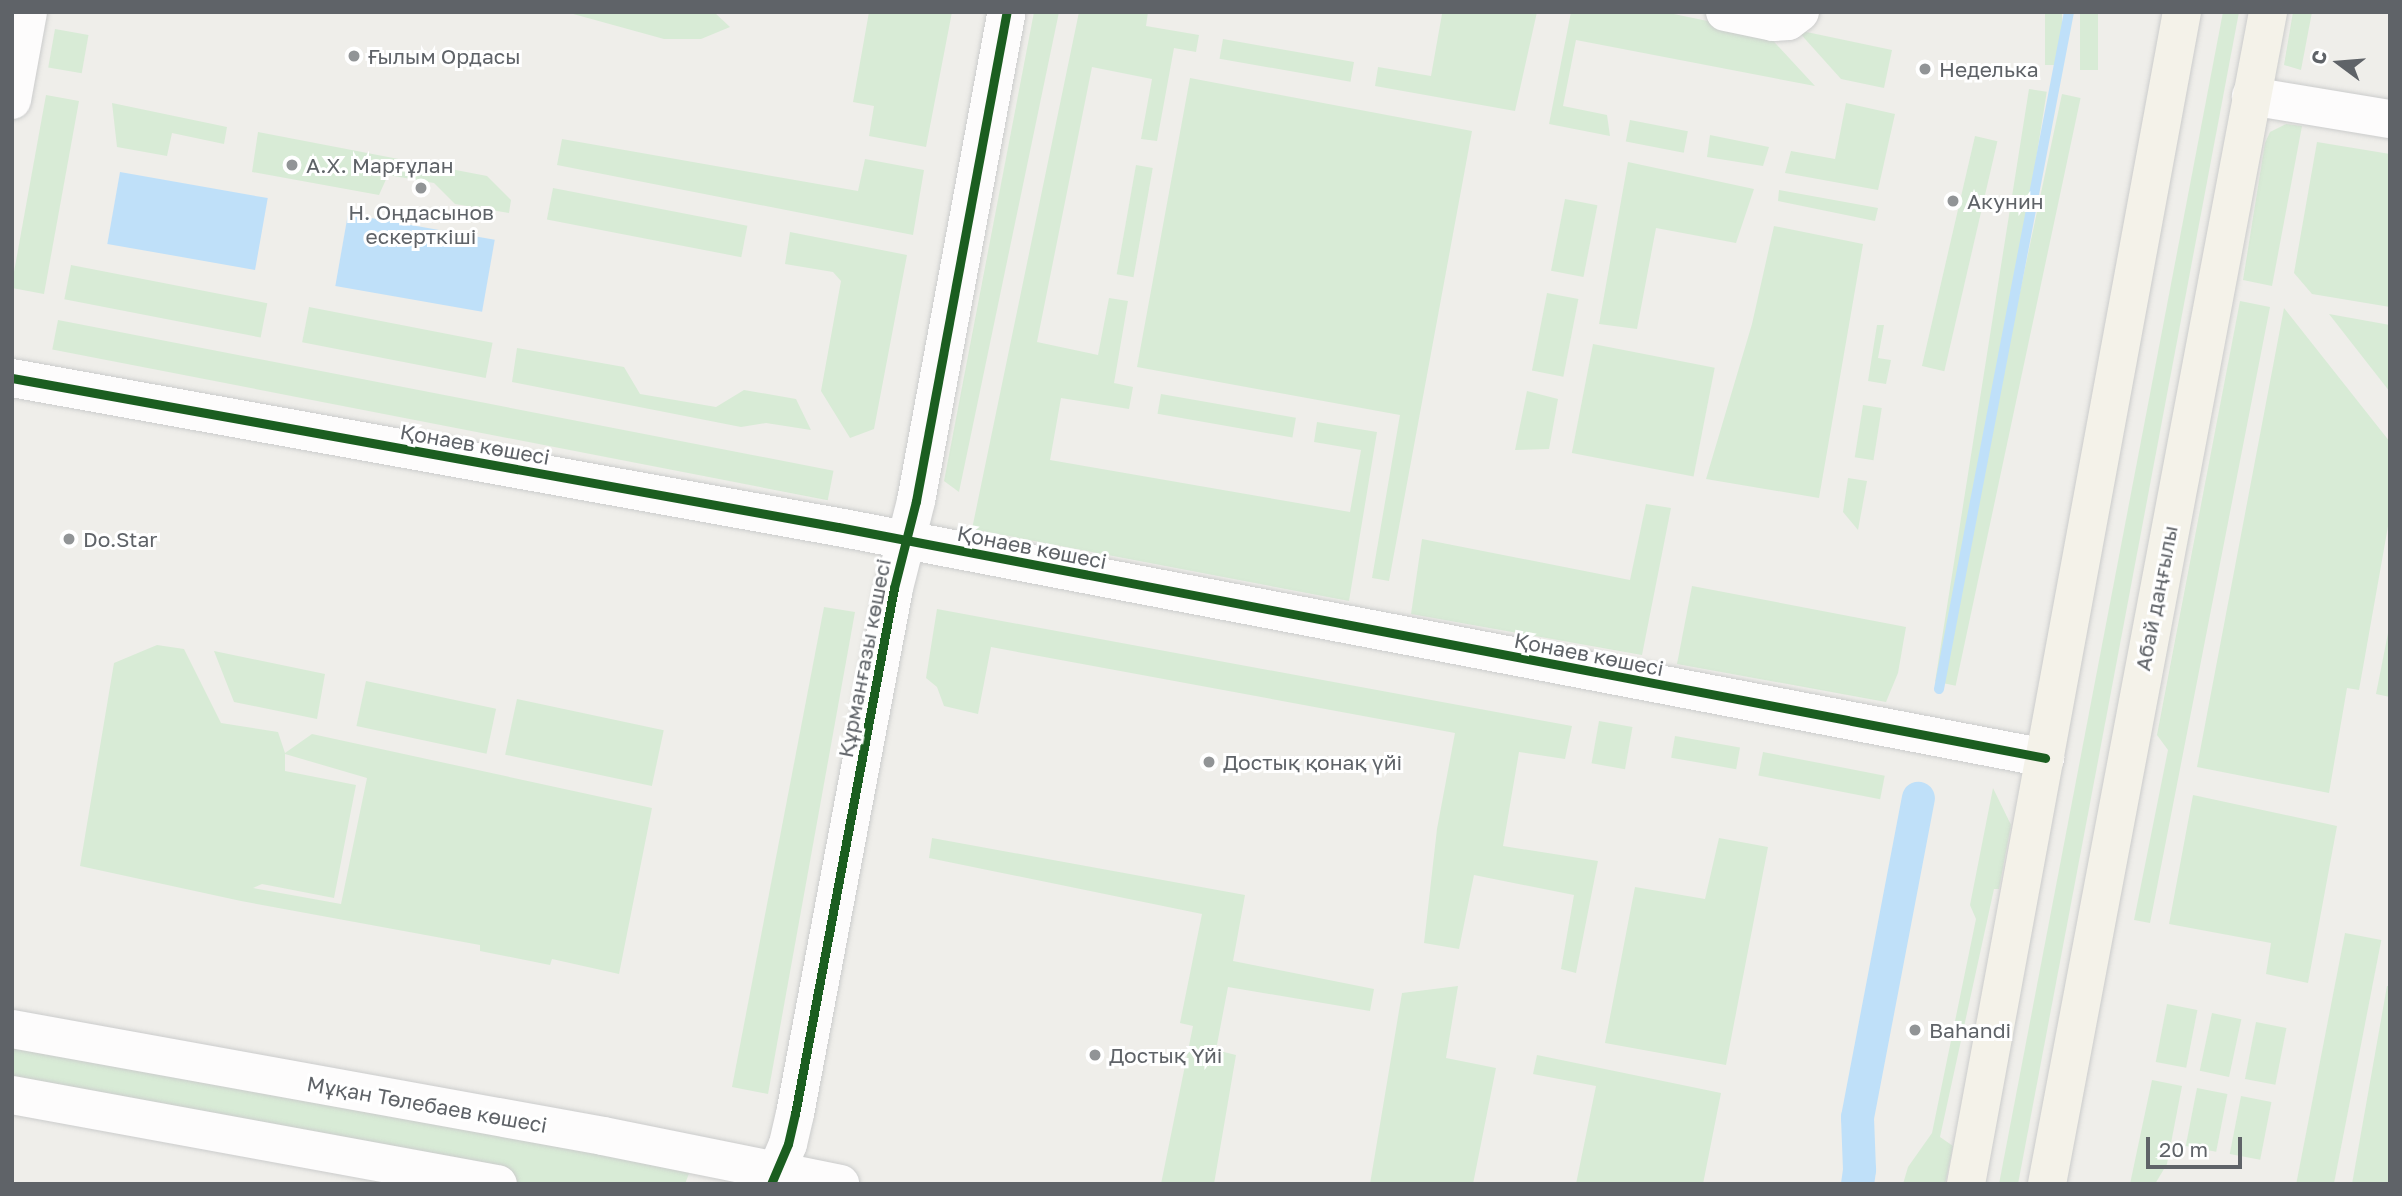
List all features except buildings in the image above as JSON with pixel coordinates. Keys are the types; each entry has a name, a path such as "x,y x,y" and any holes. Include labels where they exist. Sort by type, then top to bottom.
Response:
{"main road":[{"path":"1966,1184 2182,12"},
{"name":"Абай даңғылы","path":"2046,1184 2268,12"}],"street":[{"path":"12,100 28,12"},
{"name":"Құрманғазы көшесі","path":"783,1171 888,618 918,487 1007,12"},
{"path":"1725,12 1773,22 1788,21 1800,12"},
{"path":"2251,96 2390,119"},
{"name":"Қонаев көшесі","path":"12,378 905,541 2045,758"},
{"name":"Мұқан Төлебаев көшесі","path":"12,1029 603,1136 840,1184"},
{"path":"12,1095 498,1184"}],"green space":[{"path":"566,12 714,12 730,27 701,39 664,39"},
{"path":"869,12 952,12 926,147 869,136 874,106 853,102"},
{"path":"1034,12 1059,12 959,492 944,481"},
{"path":"1079,12 1148,12 1146,26 1199,35 1196,52 1174,48 1157,141 1141,139 1152,79 1092,67 1037,342 1098,355 1109,298 1128,301 1114,383 1133,387 1129,409 1061,398 1050,460 1350,512 1361,450 1314,442 1317,422 1377,432 1349,601 972,529"},
{"path":"1435,12 1537,12 1515,111 1375,86 1378,67 1431,76 1442,14"},
{"path":"1571,12 1664,12 1766,33 1815,86 1576,40 1563,106 1607,115 1610,136 1549,124"},
{"path":"2045,12 2062,12 2062,65 2045,65"},
{"path":"2080,12 2098,12 2098,70 2080,70"},
{"path":"2223,12 2239,12 2018,1184 1999,1184"},
{"path":"2293,12 2312,12 2301,70 2284,65"},
{"path":"55,29 88,35 82,73 48,67"},
{"path":"1797,30 1892,50 1884,88 1841,79"},
{"path":"1223,39 1354,62 1351,82 1220,59"},
{"path":"1190,78 1472,131 1389,581 1372,578 1400,415 1137,367"},
{"path":"2029,89 2047,92 1953,684 1935,682"},
{"path":"2062,94 2081,98 1956,686 1937,682"},
{"path":"46,95 79,101 44,294 12,288 12,283"},
{"path":"112,103 227,127 224,144 172,133 167,156 117,147"},
{"path":"1846,103 1895,114 1878,190 1785,173 1791,151 1835,159"},
{"path":"1630,120 1688,131 1684,153 1626,142"},
{"path":"2286,124 2302,126 2272,286 2243,280 2265,143 2270,132"},
{"path":"258,132 487,176 511,200 509,213 455,204 434,183 388,175 379,195 252,172"},
{"path":"1710,135 1769,147 1763,166 1707,157"},
{"path":"1975,136 1997,141 1944,371 1922,366"},
{"path":"562,139 858,191 865,159 924,170 913,235 557,165"},
{"path":"2317,142 2390,154 2390,307 2312,294 2294,273"},
{"path":"1628,162 1754,189 1736,243 1656,228 1637,329 1599,324"},
{"path":"1136,165 1153,168 1133,277 1117,274"},
{"path":"553,188 747,226 741,257 547,219"},
{"path":"1779,190 1878,208 1875,221 1778,201"},
{"path":"1565,199 1597,205 1583,277 1551,271"},
{"path":"1774,226 1863,244 1819,498 1706,479 1752,324"},
{"path":"790,232 907,255 874,429 850,438 821,391 841,281 833,272 785,264"},
{"path":"71,265 267,303 261,338 64,299"},
{"path":"1547,293 1578,299 1563,377 1532,371"},
{"path":"2240,301 2270,307 2150,923 2134,920 2168,750 2157,735"},
{"path":"309,307 493,343 486,378 302,342"},
{"path":"2284,308 2390,442 2390,515 2359,690 2347,688 2329,793 2197,767"},
{"path":"2329,314 2390,325 2390,392"},
{"path":"58,320 833,471 828,500 52,349"},
{"path":"1877,325 1884,325 1878,358 1891,360 1886,384 1868,381"},
{"path":"1593,344 1715,368 1694,477 1572,453"},
{"path":"517,348 624,367 640,394 716,407 744,390 796,399 811,430 766,423 741,427 512,382"},
{"path":"1527,391 1558,399 1549,449 1515,450"},
{"path":"1161,394 1296,418 1292,437 1158,414"},
{"path":"1863,405 1882,408 1873,460 1855,457"},
{"path":"1848,478 1867,481 1858,530 1843,512"},
{"path":"1646,504 1671,508 1642,655 1411,614 1422,539 1630,580"},
{"path":"1692,586 1906,627 1898,673 1886,702 1677,664"},
{"path":"824,607 855,612 768,1094 732,1087"},
{"path":"937,609 1572,726 1565,759 1519,752 1503,846 1598,861 1576,973 1561,969 1574,895 1474,875 1459,949 1424,943 1437,829 1455,733 991,647 978,714 944,706 937,687 926,678"},
{"path":"2390,623 2390,697 2376,694"},
{"path":"157,645 184,649 221,723 278,732 285,753 312,734 652,808 619,974 552,959 550,965 480,951 480,945 241,901 80,866 114,663","holes":["285,754 367,778 341,904 253,888 262,884 334,898 356,785 285,771"]},
{"path":"214,651 325,674 317,719 234,702"},
{"path":"366,681 496,709 487,754 356,726"},
{"path":"517,699 664,730 652,786 505,755"},
{"path":"1599,721 1632,727 1625,769 1592,763"},
{"path":"1675,736 1740,747 1736,769 1671,758"},
{"path":"1763,752 1885,776 1880,799 1758,776"},
{"path":"1993,788 2011,825 1999,889 1994,889 1940,1137 1953,1146 1945,1184 1903,1184 1908,1167 1932,1133 1976,919 1970,905"},
{"path":"2193,795 2337,826 2308,983 2266,974 2271,943 2169,924"},
{"path":"932,838 1245,895 1233,961 1374,989 1370,1011 1228,987 1216,1050 1236,1055 1214,1184 1161,1184 1193,1026 1180,1023 1202,914 929,858"},
{"path":"1719,838 1768,847 1726,1065 1605,1043 1635,887 1705,899"},
{"path":"2345,933 2381,940 2334,1184 2296,1183"},
{"path":"1458,986 1446,1058 1496,1068 1473,1184 1370,1184 1402,993"},
{"path":"2387,986 2390,986 2390,1184 2352,1184"},
{"path":"2167,1004 2197,1010 2186,1068 2156,1062"},
{"path":"2212,1013 2241,1019 2229,1077 2200,1071"},
{"path":"2256,1022 2286,1028 2275,1085 2245,1079"},
{"path":"12,1029 696,1155 685,1184 498,1184 12,1095"},
{"path":"1537,1055 1721,1093 1703,1184 1576,1184 1596,1086 1533,1074"},
{"path":"2152,1080 2182,1086 2167,1164 2155,1184 2130,1184"},
{"path":"2197,1088 2227,1094 2216,1152 2186,1146"},
{"path":"2241,1096 2271,1102 2260,1160 2230,1154"}],"water":[{"path":"120,172 268,198 255,270 107,244"},
{"path":"348,214 495,240 482,312 335,286"}],"waterway":[{"path":"1939,689 2069,12"},
{"path":"1857,1184 1857,1117 1918,798"}],"cycle path":[{"path":"771,1184 788,1144 795,1114 894,588 916,501 1007,12"},
{"path":"12,378 838,527 2045,758"}],"place":[{"name":"Ғылым Ордасы","path":"354,56"},
{"name":"Неделька","path":"1925,69"},
{"name":"А.Х. Марғұлан","path":"292,165"},
{"name":"Н. Оңдасынов ескерткіші","path":"421,188"},
{"name":"Акунин","path":"1953,201"},
{"name":"Do.Star","path":"69,539"},
{"name":"Достық қонақ үйі","path":"1209,762"},
{"name":"Bahandi","path":"1915,1030"},
{"name":"Достық Үйі","path":"1095,1055"}]}
